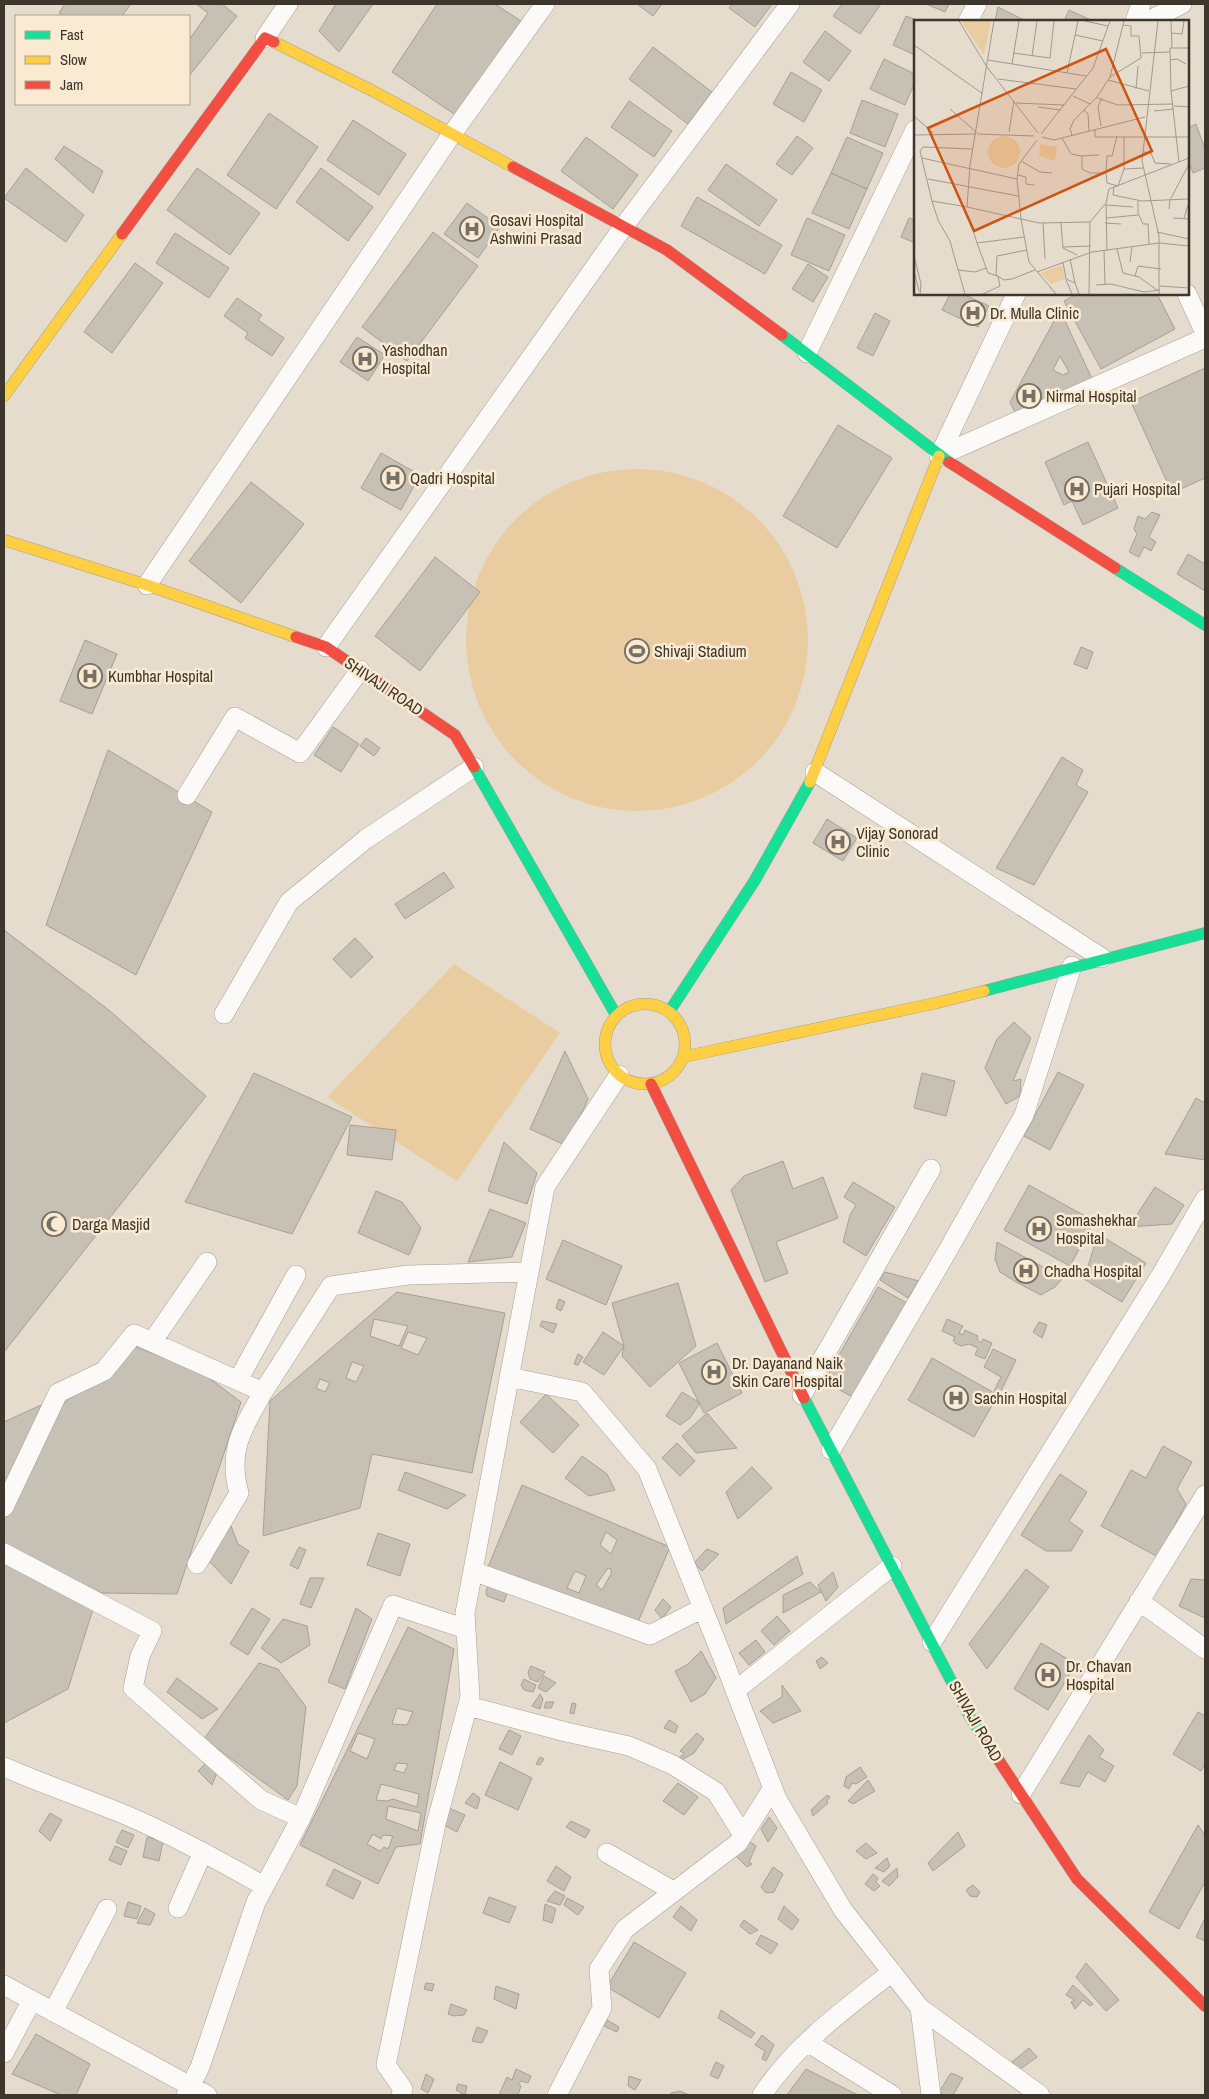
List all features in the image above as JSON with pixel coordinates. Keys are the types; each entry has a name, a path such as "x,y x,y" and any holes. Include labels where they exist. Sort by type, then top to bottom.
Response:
{"main road":[{"path":"4,396 265,38 375,92 667,250 807,353 939,456 1205,625"},
{"path":"669,1012 755,880 815,772 939,456"},
{"name":"SHIVAJI ROAD","path":"4,540 147,585 326,647 454,735 616,1016"},
{"path":"683,1057 936,1003 1102,958 1205,933"},
{"path":"636,1004 648,1004 669,1012 677,1019 685,1037 683,1057 670,1075 661,1081 651,1084 634,1083 619,1075 607,1057 605,1046 606,1035 616,1016 636,1004"},
{"name":"SHIVAJI ROAD","path":"651,1084 802,1395 970,1717 1077,1879 1205,2006"}],"street":[{"path":"265,38 288,4"},
{"path":"147,585 452,134 545,4"},
{"path":"326,647 624,226 790,4"},
{"path":"969,20 977,4"},
{"path":"1135,20 1141,4"},
{"path":"1150,20 1182,4"},
{"path":"807,353 914,132"},
{"path":"939,456 1016,295"},
{"path":"1187,295 1205,333"},
{"path":"939,456 1205,338"},
{"path":"188,795 235,717 300,753 360,670"},
{"path":"224,1014 289,902 366,839 474,767"},
{"path":"815,772 1102,958"},
{"path":"832,1450 1024,1115 1072,966"},
{"path":"401,2095 403,2089 386,2066 436,1824 470,1697 465,1613 545,1188 619,1075"},
{"path":"802,1395 930,1169"},
{"path":"932,1642 1162,1275 1205,1199"},
{"path":"152,1342 207,1262"},
{"path":"197,1564 239,1493 234,1476 238,1437 263,1392 331,1286 408,1274 529,1272"},
{"path":"238,1380 296,1275"},
{"path":"4,1507 58,1393 104,1371 134,1334 263,1392"},
{"path":"509,1378 582,1392 647,1469 735,1690 772,1789 844,1910 920,2008 1040,2095"},
{"path":"1021,1794 1205,1495"},
{"path":"4,1553 152,1631 140,1656 133,1688 261,1800 300,1818"},
{"path":"735,1690 892,1566"},
{"path":"473,1571 650,1634 702,1608"},
{"path":"1139,1601 1205,1649"},
{"path":"188,2091 200,2067 256,1902 300,1818 393,1605 466,1629"},
{"path":"468,1706 566,1732 629,1746 672,1765 716,1792 743,1835"},
{"path":"4,1767 46,1786 128,1816 203,1852 264,1886"},
{"path":"556,2095 602,2008 599,1969 625,1929 738,1843 772,1789"},
{"path":"178,1908 203,1852"},
{"path":"606,1853 673,1891"},
{"path":"53,2012 107,1909"},
{"path":"762,2095 822,2027 892,1972"},
{"path":"4,1985 188,2091 208,2095"},
{"path":"4,2052 32,2000"},
{"path":"920,2008 931,2095"},
{"path":"807,2042 892,2095"}],"shaded area":[{"name":"Shivaji Stadium","path":"620,469 654,469 687,476 718,489 746,507 770,531 788,559 801,590 808,623 808,657 805,673 795,706 780,735 770,749 746,773 718,791 687,804 654,811 620,811 587,804 556,791 528,773 504,749 486,721 473,690 466,657 466,623 473,590 486,559 504,531 528,507 556,489 587,476"},
{"path":"454,964 560,1033 457,1181 327,1097"}],"building":[{"path":"65,4 131,4 123,15 62,15 59,13"},
{"path":"196,4 222,4 237,16 190,75 190,39 208,13"},
{"path":"336,4 373,4 339,52 319,31"},
{"path":"437,4 495,4 521,21 457,116 392,72"},
{"path":"637,4 662,4 653,16"},
{"path":"732,4 772,4 755,27 729,8"},
{"path":"842,4 881,4 860,34 833,16"},
{"path":"926,4 949,4 945,12"},
{"path":"998,7 1024,20 995,20"},
{"path":"1069,10 1091,20 1064,20"},
{"path":"906,16 916,20 914,20 914,55 893,45"},
{"path":"825,31 851,51 829,81 803,62"},
{"path":"653,47 712,92 688,124 629,79"},
{"path":"884,59 914,74 914,84 905,105 870,89"},
{"path":"791,72 822,90 804,122 773,104"},
{"path":"862,100 898,114 885,147 850,133"},
{"path":"629,101 672,131 654,157 611,127"},
{"path":"269,113 318,147 276,209 227,175"},
{"path":"353,120 406,154 379,195 327,160"},
{"path":"1196,124 1205,149 1205,168 1193,173 1189,163 1189,128"},
{"path":"797,136 813,148 792,175 776,164"},
{"path":"586,137 638,175 613,209 561,171"},
{"path":"847,137 883,153 867,189 831,173"},
{"path":"64,146 103,171 93,193 55,159"},
{"path":"726,164 777,200 759,226 708,190"},
{"path":"26,168 84,215 66,242 4,198"},
{"path":"197,168 260,213 230,255 167,210"},
{"path":"321,168 373,207 348,241 296,202"},
{"path":"831,173 867,189 849,229 812,213"},
{"path":"697,197 782,245 765,274 681,226"},
{"path":"467,203 500,227 478,258 444,234"},
{"path":"807,218 845,235 829,271 791,255"},
{"path":"909,218 914,220 914,243 901,237"},
{"path":"433,232 478,266 407,361 362,327"},
{"path":"175,233 229,268 209,298 156,263"},
{"path":"135,263 163,283 112,353 84,332"},
{"path":"808,264 828,277 813,302 792,289"},
{"path":"950,295 965,295 989,306 978,327 942,310"},
{"path":"1075,295 1158,295 1175,329 1101,369 1064,301"},
{"path":"237,298 262,315 258,320 284,338 272,356 245,338 248,333 224,316"},
{"path":"1060,310 1094,383 1018,419 1010,402","holes":["1060,356 1069,372 1063,375 1053,370"]},
{"path":"875,313 890,321 873,356 857,348"},
{"path":"357,337 385,355 368,381 340,362"},
{"path":"1205,368 1205,478 1172,493 1131,402"},
{"path":"838,425 892,458 837,548 783,516"},
{"path":"1088,442 1118,508 1083,525 1072,501 1064,505 1045,462"},
{"path":"381,453 420,475 401,510 361,488"},
{"path":"251,482 304,524 241,603 189,561"},
{"path":"1152,512 1160,515 1149,537 1156,542 1151,551 1144,547 1139,557 1129,552 1137,534 1134,529 1138,516 1145,519"},
{"path":"1188,554 1205,564 1205,591 1177,574"},
{"path":"435,557 480,592 420,671 375,636"},
{"path":"85,640 117,654 92,714 60,701"},
{"path":"1081,647 1093,652 1087,669 1074,664"},
{"path":"333,727 359,744 341,772 314,755"},
{"path":"366,738 380,748 374,756 360,746"},
{"path":"108,750 212,812 136,975 46,925"},
{"path":"1062,757 1083,770 1076,785 1088,792 1034,885 996,868"},
{"path":"827,819 857,838 843,861 813,843"},
{"path":"444,872 454,887 405,919 395,904"},
{"name":"Darga Masjid","path":"4,930 110,1011 206,1096 4,1352"},
{"path":"355,938 373,957 351,978 333,959"},
{"path":"1014,1022 1031,1038 1013,1081 1021,1079 1020,1096 1006,1104 985,1068 997,1039"},
{"path":"565,1051 588,1099 567,1146 530,1129"},
{"path":"1058,1072 1084,1085 1050,1150 1024,1136"},
{"path":"254,1073 352,1117 292,1234 185,1202"},
{"path":"922,1073 955,1081 946,1116 914,1108"},
{"path":"1196,1098 1205,1103 1205,1160 1165,1154"},
{"path":"350,1125 396,1130 392,1160 347,1155"},
{"path":"504,1142 537,1173 527,1204 488,1191"},
{"path":"783,1161 793,1189 823,1177 838,1218 776,1242 788,1273 765,1282 731,1190 744,1176"},
{"path":"853,1182 895,1207 866,1256 843,1242 850,1215 856,1205 844,1197"},
{"path":"1029,1185 1094,1221 1070,1266 1004,1230"},
{"path":"1155,1187 1184,1205 1172,1224 1129,1227"},
{"path":"376,1191 402,1202 421,1228 409,1255 358,1233"},
{"path":"490,1209 526,1223 512,1257 468,1262"},
{"path":"1098,1234 1146,1263 1122,1302 1084,1279"},
{"path":"563,1240 622,1266 606,1305 546,1279"},
{"path":"997,1242 1063,1278 1055,1287 1041,1295 1016,1282 1000,1272 995,1259"},
{"path":"885,1272 919,1281 908,1298 880,1280"},
{"path":"678,1283 696,1346 650,1387 622,1356 624,1346 612,1303"},
{"path":"878,1287 907,1303 854,1398 824,1381"},
{"path":"397,1292 505,1313 472,1473 372,1454 360,1508 263,1536 270,1401"},
{"path":"559,1299 565,1302 561,1311 556,1308"},
{"path":"374,1319 408,1326 399,1346 370,1336"},
{"path":"947,1319 963,1326 959,1333 963,1335 965,1330 978,1336 977,1339 981,1343 983,1339 992,1343 985,1359 975,1355 978,1348 969,1344 961,1346 953,1340 955,1337 942,1331"},
{"path":"542,1321 557,1324 553,1333 540,1326"},
{"path":"1039,1322 1047,1325 1042,1338 1033,1332"},
{"path":"408,1332 427,1338 418,1355 401,1348"},
{"path":"603,1332 624,1346 604,1375 583,1362"},
{"path":"717,1343 742,1393 704,1413 679,1363"},
{"path":"136,1347 201,1372 241,1402 177,1594 101,1593 4,1545 4,1518 58,1408"},
{"path":"993,1349 1016,1360 1001,1391 994,1391 1001,1377 984,1367"},
{"path":"578,1354 583,1357 578,1365 574,1364"},
{"path":"932,1358 998,1395 974,1437 908,1400"},
{"path":"352,1362 364,1366 356,1382 346,1378"},
{"path":"320,1379 330,1383 325,1392 316,1388"},
{"path":"682,1392 700,1403 690,1418 680,1425 666,1416"},
{"path":"546,1394 579,1425 553,1453 520,1422"},
{"path":"41,1405 4,1498 4,1422"},
{"path":"707,1413 737,1448 696,1453 682,1436"},
{"path":"677,1443 695,1461 680,1476 662,1458"},
{"path":"1163,1446 1192,1462 1177,1489 1186,1504 1158,1557 1101,1526 1131,1470 1146,1478"},
{"path":"582,1456 607,1474 615,1490 589,1496 565,1478"},
{"path":"752,1467 772,1488 738,1519 726,1492"},
{"path":"405,1472 466,1495 447,1509 398,1490"},
{"path":"1060,1474 1087,1492 1069,1521 1083,1531 1071,1551 1046,1551 1021,1535"},
{"path":"522,1485 670,1547 635,1629 488,1567"},
{"path":"231,1526 238,1544 249,1551 231,1584 208,1560"},
{"path":"606,1532 617,1540 611,1554 600,1545"},
{"path":"378,1533 410,1544 400,1576 367,1565"},
{"path":"299,1547 306,1550 298,1569 290,1565"},
{"path":"707,1549 719,1554 702,1571 694,1563"},
{"path":"797,1556 803,1574 726,1624 723,1608"},
{"path":"4,1564 98,1593 68,1689 4,1723"},
{"path":"608,1568 611,1569 611,1574 602,1590 596,1585"},
{"path":"1026,1569 1049,1587 987,1669 969,1644"},
{"path":"575,1571 586,1576 579,1593 567,1588"},
{"path":"833,1572 838,1587 826,1601 818,1585"},
{"path":"310,1578 324,1578 311,1608 300,1604"},
{"path":"491,1579 509,1587 504,1602 487,1596 486,1591"},
{"path":"1191,1579 1205,1580 1205,1618 1179,1606"},
{"path":"810,1582 821,1592 783,1613 783,1595"},
{"path":"663,1599 671,1607 662,1619 655,1610"},
{"path":"252,1608 270,1619 248,1655 230,1644"},
{"path":"356,1608 372,1619 345,1689 328,1682"},
{"path":"777,1616 790,1631 774,1645 761,1631"},
{"path":"283,1619 307,1626 310,1645 281,1663 261,1648"},
{"path":"408,1627 454,1649 420,1844 396,1847 378,1884 300,1845"},
{"path":"756,1640 765,1652 749,1665 739,1653"},
{"path":"1041,1643 1076,1664 1048,1710 1014,1689"},
{"path":"701,1651 716,1678 705,1694 691,1702 675,1671 687,1665"},
{"path":"822,1657 828,1663 820,1669 816,1661"},
{"path":"259,1663 278,1669 306,1707 297,1786 288,1800 204,1739"},
{"path":"531,1666 545,1672 538,1682 530,1679 528,1672"},
{"path":"544,1676 556,1683 546,1692 538,1688"},
{"path":"177,1678 218,1709 202,1719 167,1692"},
{"path":"524,1679 536,1685 533,1692 524,1690 521,1685"},
{"path":"782,1685 801,1711 773,1723 760,1711 782,1697"},
{"path":"540,1694 543,1699 540,1709 532,1706"},
{"path":"546,1702 554,1702 551,1708 544,1708"},
{"path":"572,1703 576,1704 574,1714 570,1713"},
{"path":"397,1708 413,1712 407,1725 392,1724"},
{"path":"1198,1712 1205,1716 1205,1765 1201,1771 1173,1754"},
{"path":"669,1720 678,1726 675,1733 664,1728"},
{"path":"509,1730 521,1736 512,1755 499,1749"},
{"path":"358,1733 375,1739 367,1759 350,1751"},
{"path":"697,1733 704,1739 694,1753 680,1761 677,1759 684,1753 680,1751"},
{"path":"1089,1735 1104,1750 1099,1757 1114,1766 1105,1782 1088,1772 1079,1787 1060,1783"},
{"path":"540,1757 544,1759 540,1765 536,1764"},
{"path":"208,1761 218,1770 212,1785 198,1771"},
{"path":"500,1762 532,1778 518,1810 485,1795"},
{"path":"397,1763 408,1764 404,1773 394,1770"},
{"path":"860,1767 867,1777 856,1784 852,1783 849,1789 844,1786 846,1777"},
{"path":"868,1780 875,1791 853,1804 848,1801"},
{"path":"678,1783 698,1797 684,1815 663,1801"},
{"path":"381,1784 419,1794 417,1807 393,1799 387,1801 376,1800"},
{"path":"473,1793 480,1798 477,1809 465,1803"},
{"path":"827,1795 830,1797 827,1801 828,1803 813,1816 811,1810"},
{"path":"388,1806 421,1813 418,1831 386,1819"},
{"path":"449,1808 465,1815 457,1832 442,1824"},
{"path":"50,1813 62,1820 50,1841 39,1831"},
{"path":"769,1817 777,1828 768,1842 761,1829"},
{"path":"571,1821 590,1830 585,1838 566,1827"},
{"path":"1198,1825 1205,1835 1205,1882 1179,1929 1149,1912"},
{"path":"122,1830 134,1835 128,1848 116,1842"},
{"path":"958,1832 965,1846 933,1871 928,1863"},
{"path":"373,1834 381,1839 383,1835 393,1836 388,1849 384,1847 380,1851 367,1844"},
{"path":"147,1837 163,1841 159,1861 143,1857"},
{"path":"744,1838 756,1846 749,1862 752,1864 747,1867 734,1854"},
{"path":"866,1843 877,1853 866,1859 856,1851"},
{"path":"115,1846 127,1851 121,1865 109,1860"},
{"path":"887,1858 890,1866 884,1872 875,1868"},
{"path":"556,1866 571,1877 564,1891 547,1881"},
{"path":"773,1867 783,1874 774,1892 766,1893 761,1887"},
{"path":"897,1868 898,1877 889,1886 882,1881"},
{"path":"334,1869 361,1882 353,1899 326,1885"},
{"path":"873,1874 878,1878 876,1882 880,1886 874,1891 865,1884"},
{"path":"973,1885 980,1892 977,1897 970,1896 966,1890"},
{"path":"555,1891 565,1896 560,1905 547,1901"},
{"path":"489,1897 516,1907 509,1923 483,1913"},
{"path":"567,1898 584,1907 578,1915 564,1905"},
{"path":"128,1902 141,1906 137,1919 124,1916"},
{"path":"545,1904 556,1909 552,1923 543,1920"},
{"path":"681,1906 697,1920 691,1931 673,1917"},
{"path":"784,1906 799,1920 792,1930 778,1919"},
{"path":"145,1908 155,1914 150,1925 137,1923"},
{"path":"1205,1918 1205,1941 1196,1937"},
{"path":"744,1920 758,1930 750,1934 740,1926"},
{"path":"761,1935 778,1944 771,1954 756,1944"},
{"path":"634,1942 686,1973 659,2018 607,1987"},
{"path":"1086,1963 1119,2000 1106,2011 1076,1977"},
{"path":"426,1983 434,1984 432,1991 424,1989"},
{"path":"1073,1985 1093,2004 1090,2006 1083,2000 1075,2009 1071,2002 1075,2000 1066,1995"},
{"path":"496,1986 519,1994 516,2009 494,1999"},
{"path":"451,2004 467,2010 464,2015 454,2016 448,2014"},
{"path":"721,2010 755,2033 751,2038 718,2018"},
{"path":"607,2020 619,2027 617,2032 604,2026"},
{"path":"477,2027 488,2031 482,2043 472,2041"},
{"path":"36,2034 90,2064 76,2095 61,2095 12,2074"},
{"path":"762,2035 774,2045 766,2061 762,2059 765,2051 755,2045"},
{"path":"1029,2048 1037,2057 1019,2070 1012,2062"},
{"path":"716,2062 724,2066 718,2079 710,2075"},
{"path":"516,2069 531,2076 528,2083 521,2081 518,2085 521,2086 518,2095 499,2095 507,2077 512,2080"},
{"path":"806,2069 858,2095 787,2095"},
{"path":"951,2073 963,2078 953,2095 944,2095 939,2092"},
{"path":"426,2074 434,2079 428,2093 421,2089"},
{"path":"629,2076 641,2080 635,2090 628,2086"},
{"path":"458,2084 467,2086 465,2095 456,2090"},
{"path":"680,2091 689,2095 670,2095 671,2093"}],"traffic: fast":[{"path":"782,335 949,462"},
{"path":"1115,568 1205,625"},
{"path":"474,767 616,1015"},
{"path":"669,1012 755,880 810,782"},
{"path":"984,991 1205,933"},
{"path":"804,1398 970,1717 984,1738"}],"traffic: slow":[{"path":"274,42 375,92 513,167"},
{"path":"4,396 122,234"},
{"path":"810,782 939,456"},
{"path":"4,540 147,585 296,637"},
{"path":"683,1057 984,991"},
{"path":"645,1004 660,1007 673,1016 682,1029 685,1044 682,1059 673,1072 660,1081 645,1084 630,1081 617,1072 608,1059 605,1044 608,1029 617,1016 630,1007 645,1004"}],"traffic: jam":[{"path":"122,234 265,38 274,42"},
{"path":"513,167 667,250 782,335"},
{"path":"949,462 1115,568"},
{"path":"296,637 326,647 455,735 474,767"},
{"path":"651,1084 804,1398"},
{"path":"984,1738 1077,1879 1205,2006"}],"place":[{"name":"Gosavi Hospital Ashwini Prasad","path":"472,229"},
{"name":"Dr. Mulla Clinic","path":"973,313"},
{"name":"Yashodhan Hospital","path":"365,359"},
{"name":"Nirmal Hospital","path":"1029,396"},
{"name":"Qadri Hospital","path":"393,478"},
{"name":"Pujari Hospital","path":"1077,489"},
{"name":"Shivaji Stadium","path":"637,651"},
{"name":"Kumbhar Hospital","path":"90,676"},
{"name":"Vijay Sonorad Clinic","path":"838,842"},
{"name":"Darga Masjid","path":"54,1224"},
{"name":"Somashekhar Hospital","path":"1039,1229"},
{"name":"Chadha Hospital","path":"1026,1271"},
{"name":"Dr. Dayanand Naik Skin Care Hospital","path":"714,1372"},
{"name":"Sachin Hospital","path":"956,1398"},
{"name":"Dr. Chavan Hospital","path":"1048,1675"}]}
